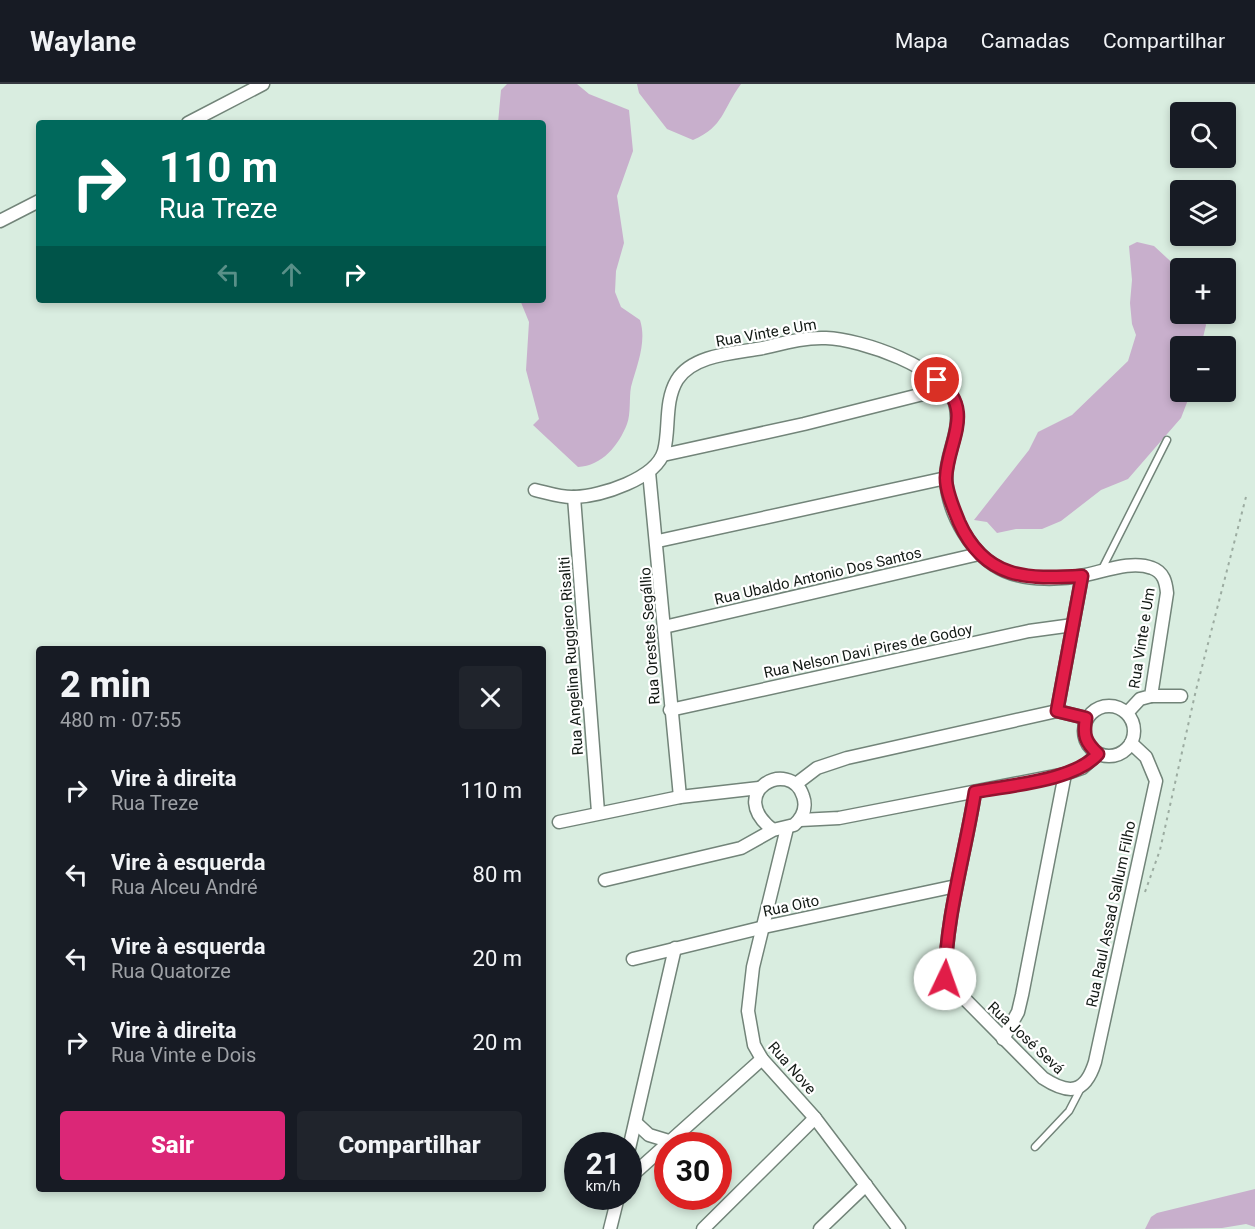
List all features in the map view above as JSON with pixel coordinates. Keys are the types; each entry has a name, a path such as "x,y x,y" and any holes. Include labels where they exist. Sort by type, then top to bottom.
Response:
{"street":[{"path":"194,120 263,84"},
{"path":"0,221 36,203"},
{"name":"Rua Vinte e Um","path":"663,455 669,403 675,382 682,373 696,363 802,339 827,338 848,341 908,361 947,388 955,403 957,434 946,478 953,507 963,530 979,554 1003,571 1023,577 1082,576 1142,566 1155,568 1165,578 1167,593 1151,696 1140,699 1127,713"},
{"path":"535,490 574,497 623,486 649,472 663,455 804,424 947,388"},
{"name":"Rua Orestes Segállio","path":"649,472 658,541 670,710 680,797"},
{"path":"658,541 946,478"},
{"name":"Rua Angelina Ruggiero Risaliti","path":"574,497 598,813"},
{"name":"Rua Ubaldo Antonio Dos Santos","path":"664,627 979,554"},
{"path":"1057,711 1082,576"},
{"name":"Rua Nelson Davi Pires de Godoy","path":"670,710 1017,634 1073,625"},
{"path":"1151,696 1181,696"},
{"path":"1104,705 1117,706 1127,713 1133,723 1131,743 1123,752 1111,756 1098,754 1088,745 1083,733 1086,718 1093,710 1104,705"},
{"path":"796,784 816,768 847,758 1057,711 1086,718"},
{"name":"Rua Raul Assad Sallum Filho","path":"1078,1088 1090,1078 1095,1062 1156,781 1146,757 1131,743"},
{"path":"605,880 741,848 773,830 787,828 800,820 839,818 1065,774 1082,768 1098,754"},
{"path":"1003,1039 1012,1026 1022,996 1065,774"},
{"path":"560,822 680,797 759,788 776,778 796,784 805,801 800,820"},
{"path":"759,788 754,798 755,810 760,820 773,830"},
{"name":"Rua José Sevá","path":"975,792 956,886 945,956 945,979 1042,1078 1056,1087 1078,1088"},
{"name":"Rua Nove","path":"787,828 753,967 748,1011 754,1045 762,1059 815,1118 899,1229"},
{"name":"Rua Oito","path":"633,959 764,927 956,886"},
{"path":"634,1132 675,948"},
{"path":"683,1132 762,1059"},
{"path":"703,1229 815,1118"},
{"path":"636,1123 654,1137"},
{"path":"642,1167 654,1157"},
{"path":"820,1229 866,1185"},
{"path":"609,1229 614,1210"}],"lane":[{"path":"1100,572 1167,440"},
{"path":"1035,1147 1069,1111 1078,1088"}],"path":[{"path":"1142,898 1160,850 1196,690 1247,493"}],"shaded area":[{"path":"507,84 577,84 589,94 629,110 633,151 617,196 624,243 616,271 615,292 621,307 640,320 642,345 631,387 628,420 624,432 608,453 587,466 578,467 533,425 539,419 526,370 529,322 521,303 546,303 546,120 498,120 501,90"},
{"path":"637,84 741,84 717,123 693,140 667,129 639,93"},
{"path":"1137,242 1154,246 1170,261 1170,324 1206,325 1203,336 1170,336 1170,402 1187,402 1181,418 1128,479 1101,490 1061,521 1042,529 1016,529 997,533 987,522 974,520 1029,450 1038,432 1072,415 1128,361 1136,335 1132,324 1130,303 1132,280 1129,246"},
{"path":"1255,1189 1255,1227 1246,1224 1222,1228 1145,1229 1151,1217 1157,1213"}],"route":[{"path":"937,380 947,388 955,403 957,418 957,434 946,478 953,507 963,530 979,554 1003,571 1023,577 1082,576 1057,711 1086,718 1083,733 1088,745 1098,754 1082,768 1065,774 975,792 956,886 945,956 945,979"}]}
